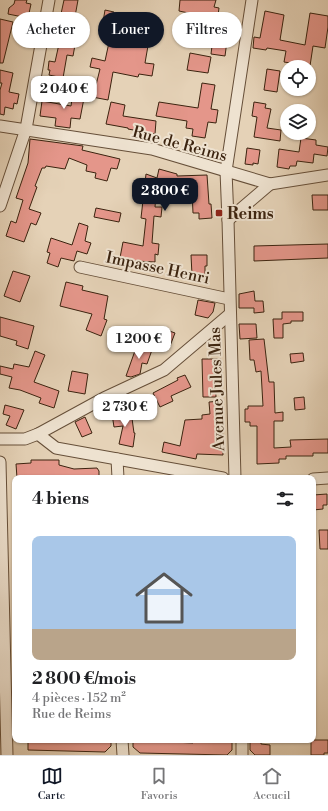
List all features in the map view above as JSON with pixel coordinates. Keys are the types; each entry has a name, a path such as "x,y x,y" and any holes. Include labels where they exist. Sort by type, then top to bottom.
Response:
{"street":[{"path":"0,206 26,130 49,0"},
{"name":"Avenue Jules Mas","path":"235,475 226,171 252,0"},
{"name":"Rue de Reims","path":"0,126 152,149 270,184 328,175"},
{"path":"228,220 262,189 270,184"},
{"name":"Impasse Henri","path":"80,267 230,299"},
{"path":"0,439 25,439 38,434 104,398 164,370 230,314"},
{"path":"38,434 56,448 207,475"},
{"path":"117,459 118,475"},
{"path":"0,462 7,755"},
{"path":"316,478 328,478"},
{"path":"122,743 123,755"},
{"path":"242,743 242,755"}],"building":[{"path":"15,0 27,0 26,3 31,4 29,12 12,12 12,15 8,14 9,8 14,4"},
{"path":"64,0 78,0 76,12 61,12"},
{"path":"180,0 216,0 214,7 219,8 218,12 179,11"},
{"path":"265,11 284,15 280,40 305,45 310,13 328,16 325,48 313,46 311,60 284,60 286,51 267,48 266,50 253,48 254,37 260,38"},
{"path":"0,19 12,22 12,26 3,63 0,63"},
{"path":"58,48 74,48 73,56 67,55 63,78 49,75 49,61 55,62"},
{"path":"108,48 148,48 145,63 154,64 152,76 139,74 138,77 113,72 108,100 87,96 90,83 96,85 100,69 90,67 92,58 105,61"},
{"path":"212,48 226,48 225,56 211,54"},
{"path":"190,53 211,57 208,73 187,70"},
{"path":"267,69 280,71 277,92 264,90"},
{"path":"0,70 13,73 9,92 19,94 17,104 14,103 13,109 5,107 4,115 0,114 0,90 2,83 0,83"},
{"path":"202,83 215,85 211,109 218,110 216,123 208,122 205,138 192,136 193,129 186,128 187,121 156,116 159,102 198,108"},
{"path":"73,91 85,93 80,119 71,118 70,128 55,126 56,118 40,116 42,101 71,106"},
{"path":"111,102 125,105 123,116 156,121 155,134 106,124"},
{"path":"254,102 266,104 265,108 271,109 267,128 280,130 280,141 254,137 257,117 252,116"},
{"path":"30,139 83,146 82,150 120,159 117,169 111,168 107,181 95,178 96,173 86,171 87,165 69,158 65,169 46,166 45,168 42,168 35,186 37,187 29,209 41,213 36,225 31,223 24,242 6,236 11,221 16,223 23,200 16,198 28,163"},
{"path":"301,140 316,140 316,145 328,147 327,156 314,154 313,163 297,161 296,166 290,166 289,169 277,167 279,149 299,152"},
{"path":"247,148 260,150 258,164 245,164"},
{"path":"159,169 177,174 177,176 207,175 209,204 211,204 212,218 199,219 199,213 193,213 192,192 182,192 182,187 157,181 155,207 162,207 161,217 154,216 152,243 159,244 158,255 155,254 155,262 135,261 134,266 119,263 123,242 143,246 146,219 141,218 146,174 157,178"},
{"path":"312,195 328,195 328,210 313,210"},
{"path":"96,208 121,213 119,222 94,217"},
{"path":"79,223 88,226 85,241 91,243 87,254 77,251 74,261 61,258 58,267 47,263 50,253 47,252 51,238 72,245"},
{"path":"328,244 328,258 254,261 254,246"},
{"path":"191,255 207,255 205,275 192,275"},
{"path":"13,271 30,276 20,302 4,296"},
{"path":"66,282 83,286 82,290 108,296 104,319 107,320 101,336 86,330 92,314 60,306"},
{"path":"254,291 255,301 263,301 264,312 254,313 254,308 239,308 239,294"},
{"path":"198,300 215,303 213,312 208,318 195,315"},
{"path":"282,312 303,312 303,321 291,321 291,323 283,324 283,338 274,338 273,319 282,319"},
{"path":"0,317 34,326 28,349 16,345 17,341 0,336"},
{"path":"239,324 256,324 257,338 240,339"},
{"path":"164,329 175,333 170,346 159,342"},
{"path":"264,339 269,382 274,382 275,413 283,412 283,421 274,421 274,448 291,447 290,440 328,439 328,453 313,453 313,456 286,456 286,459 279,459 279,463 257,464 257,426 250,426 250,422 245,422 245,409 248,409 248,406 263,406 261,371 256,372 254,360 250,360 249,340"},
{"path":"145,344 153,347 147,364 142,363 140,374 131,377 126,376 136,348 143,349"},
{"path":"35,351 45,355 34,382 59,391 54,408 39,403 41,398 20,390 9,388 12,377 0,374 0,366 13,369 14,364 29,367"},
{"path":"303,353 304,361 291,363 290,354"},
{"path":"202,359 221,359 222,373 215,373 216,397 203,397"},
{"path":"72,371 88,374 85,394 68,391"},
{"path":"185,375 191,387 171,396 173,401 160,407 153,393 178,380 177,378"},
{"path":"304,397 305,409 295,410 294,398"},
{"path":"222,401 223,455 197,454 196,459 162,452 164,442 180,446 185,420 202,419 202,415 210,414 209,402"},
{"path":"5,405 24,410 16,429 6,425 10,416 3,414"},
{"path":"131,411 135,433 133,447 119,444 123,426 114,427 112,414"},
{"path":"85,417 92,433 82,437 75,422"},
{"path":"31,460 59,460 59,465 74,469 97,468 99,475 17,475 16,464 31,463"},
{"path":"327,494 327,505 323,505 323,509 316,510 316,495"},
{"path":"319,530 328,530 328,549 320,549"},
{"path":"316,740 328,740 328,753 324,753 324,755 311,755 311,743 316,743"},
{"path":"28,743 111,743 111,746 105,752 28,750"},
{"path":"133,743 232,743 232,750 227,755 140,753 133,747"},
{"path":"250,743 270,745 270,755 255,755 250,750"}],"place":[{"name":"Reims","path":"219,213"}]}
